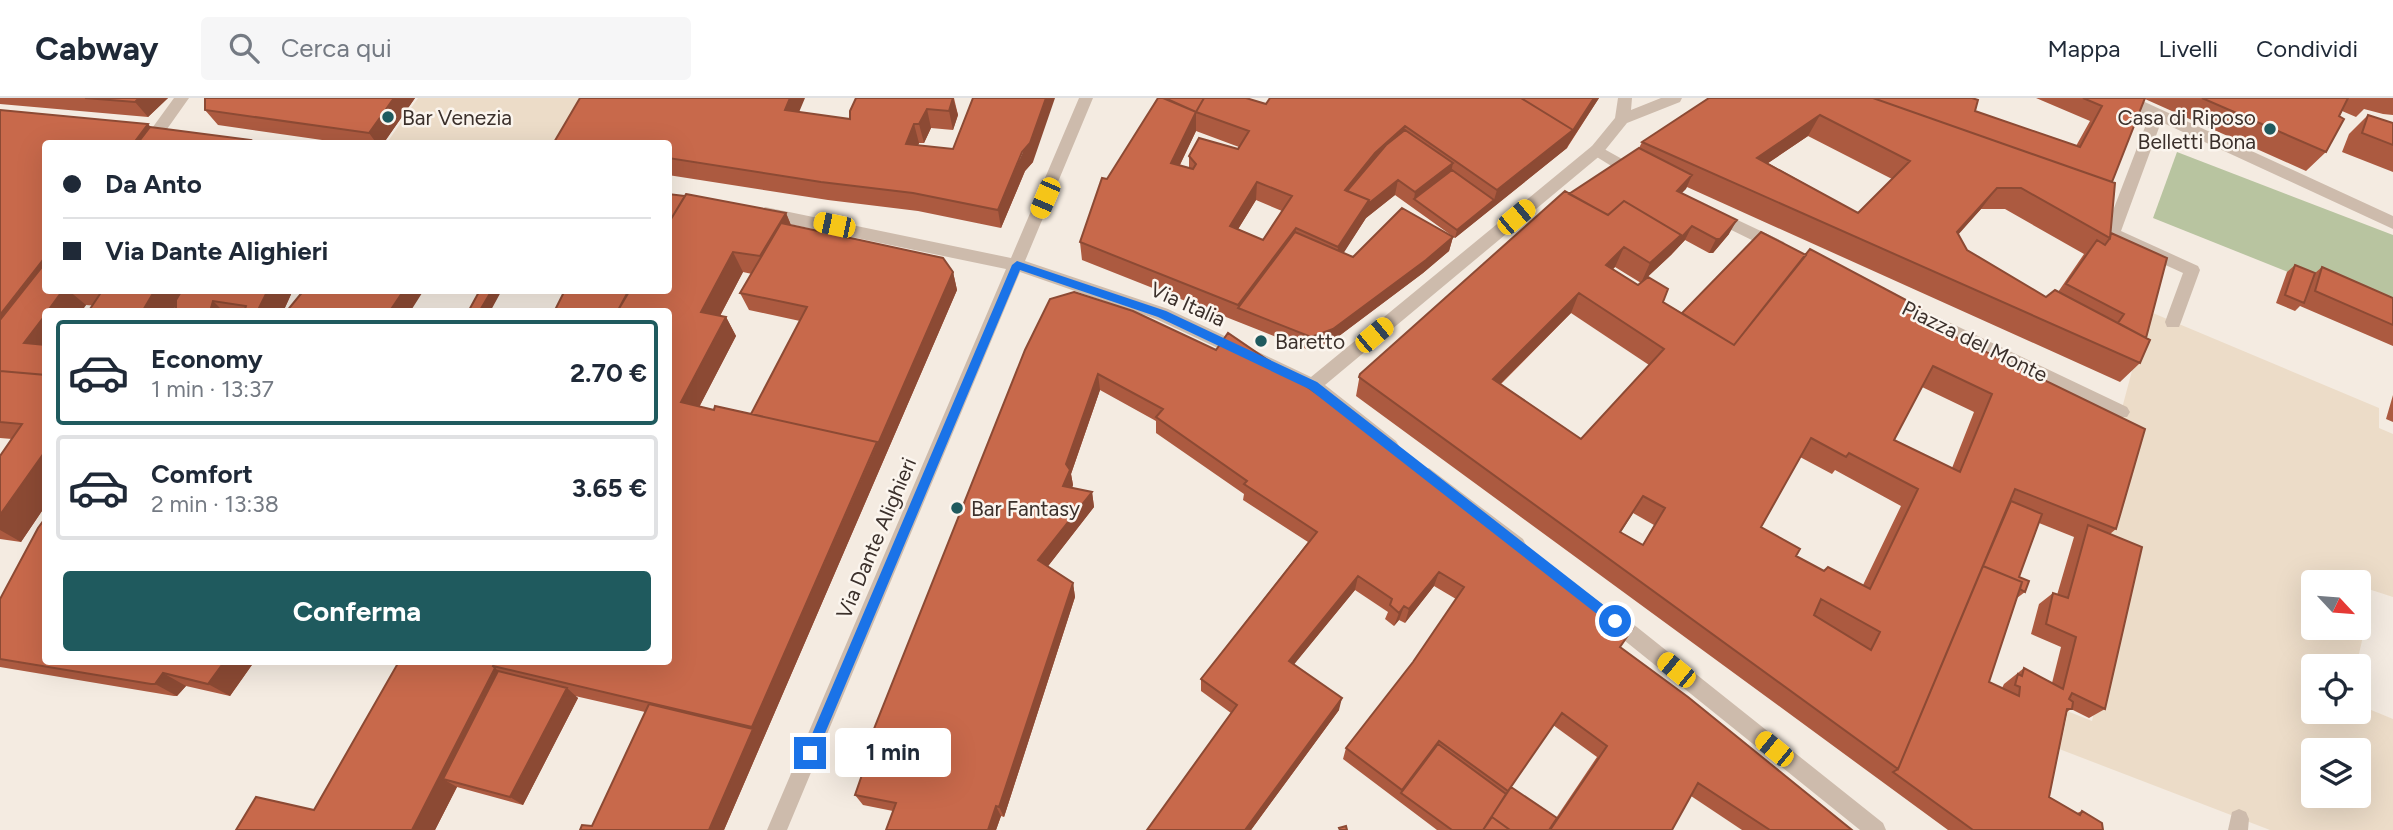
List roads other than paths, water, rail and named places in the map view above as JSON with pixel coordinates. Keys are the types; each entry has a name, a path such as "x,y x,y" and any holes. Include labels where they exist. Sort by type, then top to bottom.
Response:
{"street":[{"path":"156,135 182,98"},
{"name":"Via Dante Alighieri","path":"777,830 1086,98"},
{"path":"1622,119 1625,98"},
{"path":"1313,385 1597,150 1622,119 1675,98"},
{"path":"2123,98 2393,223"},
{"path":"2157,114 2112,234 2192,270 2173,322"},
{"path":"1597,150 1626,168"},
{"path":"1702,209 1788,251"},
{"name":"Via Italia","path":"744,210 808,220 1017,265 1162,314 1313,385 1529,554"},
{"name":"Piazza del Monte","path":"1887,299 2121,412"},
{"path":"1593,604 1876,830"}],"place":[{"name":"Bar Venezia","path":"388,117"},
{"name":"Casa di Riposo Belletti Bona","path":"2270,129"},
{"name":"Baretto","path":"1261,341"},
{"name":"Bar Fantasy","path":"957,508"}]}
